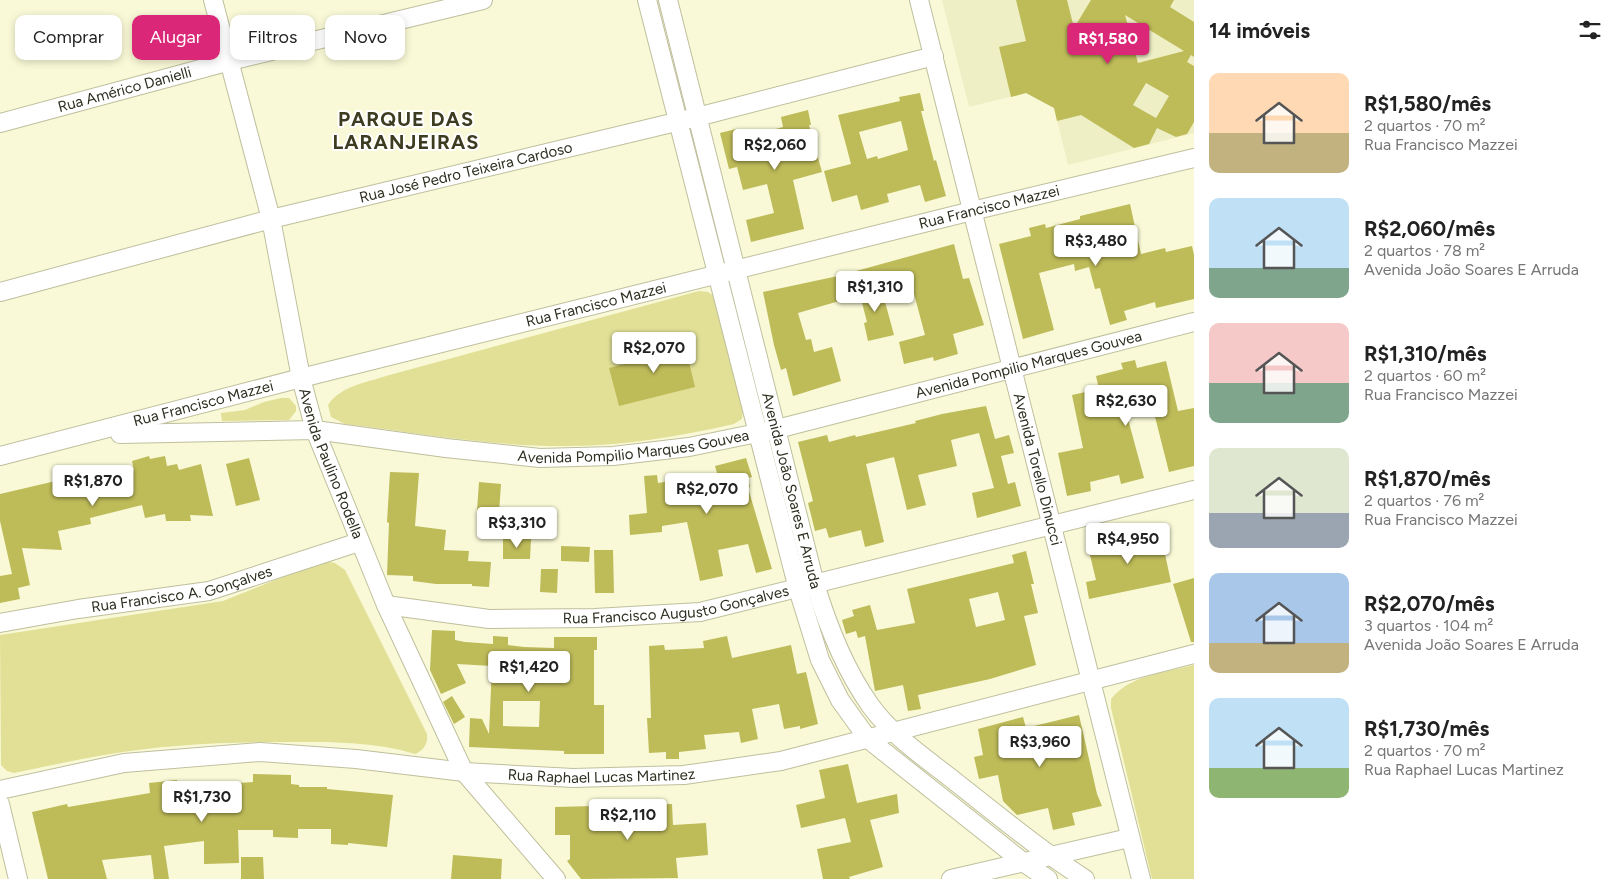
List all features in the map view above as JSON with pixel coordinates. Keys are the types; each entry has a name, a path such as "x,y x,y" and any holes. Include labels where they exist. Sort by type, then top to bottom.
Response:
{"street":[{"name":"Avenida Paulino Rodella","path":"213,0 271,219 301,378 315,430 386,605 464,772 556,879"},
{"name":"Rua Américo Danielli","path":"0,123 230,62 483,0"},
{"name":"Avenida João Soares E Arruda","path":"647,0 678,121 776,428 815,584 836,644 850,676 871,706 893,732 1051,857 1085,879"},
{"name":"Avenida João Soares E Arruda","path":"668,0 696,116 758,433 798,589 820,660 840,700 868,739 1023,862 1048,879"},
{"name":"Avenida Torello Dinucci","path":"920,0 1141,879"},
{"name":"Rua José Pedro Teixeira Cardoso","path":"0,292 271,219 678,121 934,56"},
{"name":"Rua Francisco Mazzei","path":"0,456 92,434 301,378 972,211 1194,158"},
{"name":"Avenida Pompilio Marques Gouvea","path":"92,434 315,430 446,448 540,458 613,456 690,447 758,433 1194,322"},
{"name":"Rua Francisco Augusto Gonçalves","path":"386,605 489,618 595,618 700,612 1194,490"},
{"name":"Rua Francisco A. Gonçalves","path":"0,623 78,609 209,591 360,542"},
{"name":"Rua Raphael Lucas Martinez","path":"0,790 124,763 260,752 356,759 464,772 573,778 684,775 781,761 1194,654"},
{"path":"0,804 18,879"},
{"path":"951,879 1130,838"}],"shaded area":[{"path":"942,0 1194,0 1194,133 1068,165 1054,108 1026,93 969,107"},
{"path":"699,291 708,292 716,297 743,409 742,419 734,424 632,442 590,446 541,446 457,439 345,424 331,417 328,405 333,399 347,389 362,383"},
{"path":"289,398 296,406 296,411 289,420 222,421 221,413 245,410 264,402"},
{"path":"323,561 335,563 345,570 427,734 426,744 423,749 415,754 386,747 355,744 247,742 199,744 128,751 14,773 7,771 1,765 0,635 223,601"},
{"path":"1194,665 1194,879 1152,879 1111,708 1111,699 1119,691 1138,680"}],"building":[{"path":"1016,0 1067,0 1074,28 1091,0 1174,0 1170,7 1194,22 1194,57 1191,55 1187,62 1194,66 1194,122 1187,134 1176,137 1157,128 1149,144 1134,148 1081,115 1057,121 1054,108 1026,93 1011,97 999,47 1026,41","holes":["1125,15 1184,51 1138,63","1146,83 1169,96 1156,118 1133,105"]},
{"path":"920,93 924,111 921,111 934,161 936,160 946,196 925,202 920,185 887,194 889,202 861,210 857,195 832,202 824,171 851,164 838,115 900,101 899,97","holes":["901,121 908,150 878,159 877,156 867,159 859,132"]},
{"path":"808,110 811,125 809,125 822,172 793,180 804,229 751,242 746,220 774,213 767,184 743,190 737,167 729,169 720,133 736,129 739,139 783,127 781,117"},
{"path":"1130,204 1141,254 1165,248 1166,252 1192,246 1194,255 1194,299 1156,308 1155,302 1124,311 1127,320 1110,325 1100,288 1095,289 1089,267 1075,271 1074,264 1039,273 1054,330 1023,339 999,244 1031,236 1029,228 1045,224 1046,228 1080,219 1080,216"},
{"path":"954,244 963,279 969,278 984,325 953,334 958,354 934,361 933,357 904,364 899,342 925,335 913,290 884,298 894,335 868,341 864,323 867,322 860,295 798,313 806,340 811,339 814,352 832,347 841,381 793,396 786,368 781,370 763,292 838,276"},
{"path":"682,333 695,387 619,406 609,368 656,356 654,350 664,348 661,338"},
{"path":"1135,360 1137,368 1166,361 1178,411 1194,408 1194,466 1169,472 1151,401 1125,408 1144,478 1121,484 1119,475 1090,482 1091,491 1067,496 1058,453 1083,448 1072,395 1099,389 1096,376 1123,369 1121,363"},
{"path":"986,406 995,439 1009,435 1014,453 1001,456 1008,484 1015,482 1021,506 977,518 972,493 994,488 979,433 951,440 957,466 918,475 926,505 907,510 894,457 866,464 884,542 865,547 861,530 829,538 826,528 815,531 808,503 813,501 798,442 827,435 829,442 855,435 856,437 916,423 915,421 942,414"},
{"path":"149,456 150,459 165,456 167,466 177,464 179,470 201,464 213,516 190,515 191,521 166,521 165,514 145,518 142,505 90,518 91,524 58,531 62,550 22,548 30,585 18,588 20,599 0,603 0,576 12,574 0,521 0,494 60,480 58,470 79,465 80,469 104,465 106,477 134,470 132,461"},
{"path":"249,458 260,500 236,506 226,464"},
{"path":"746,458 752,477 748,478 750,487 748,488 772,569 756,573 748,544 718,550 723,576 700,581 687,522 662,526 662,532 630,535 629,515 647,513 644,476 657,475 658,483 684,479 717,473 715,466"},
{"path":"390,472 419,473 415,526 446,530 444,550 469,551 468,561 491,562 489,587 472,586 472,584 436,584 413,581 413,576 387,575 389,523 387,522"},
{"path":"479,482 501,484 499,513 477,511"},
{"path":"1160,531 1171,582 1089,599 1086,582 1096,580 1088,547 1099,544 1098,541 1119,535 1121,540"},
{"path":"503,539 531,539 530,559 503,559"},
{"path":"561,546 590,547 589,562 561,561"},
{"path":"594,550 613,550 614,593 595,593"},
{"path":"1026,551 1034,584 1031,584 1038,613 1024,616 1036,665 990,679 918,695 921,709 908,711 903,685 875,691 865,636 858,638 856,631 846,634 842,620 854,616 852,610 870,605 877,630 915,623 907,589 1014,563 1012,555","holes":["998,592 1005,620 976,627 969,599"]},
{"path":"541,569 558,569 557,593 540,592"},
{"path":"1194,578 1194,642 1191,642 1173,584"},
{"path":"432,630 455,631 455,640 465,642 493,644 493,636 508,637 508,645 524,647 554,648 554,637 597,637 597,650 594,650 594,705 604,705 604,754 564,754 564,751 469,747 470,718 482,719 489,734 492,666 457,664 466,683 441,694 430,670","holes":["503,701 540,701 539,727 503,726"]},
{"path":"727,636 732,658 791,645 797,674 806,672 818,724 800,729 800,726 784,729 779,704 752,709 758,739 741,743 739,732 704,735 706,749 679,752 679,759 666,759 666,752 649,753 647,718 651,718 649,646 664,645 665,650 704,648 703,641"},
{"path":"452,696 465,717 454,724 443,702"},
{"path":"1079,715 1097,794 1102,806 1072,813 1075,825 1053,830 1048,808 1017,815 1003,801 998,775 979,779 974,757 983,755 978,729 1023,717 1026,728"},
{"path":"848,764 857,803 897,794 899,813 870,820 883,867 849,877 850,879 823,879 817,849 851,842 845,818 801,828 796,805 825,798 819,770"},
{"path":"253,774 291,775 291,784 299,785 299,787 327,787 327,789 393,795 387,847 348,843 348,845 331,844 331,829 298,829 298,838 273,837 273,830 238,830 239,863 204,864 204,841 164,846 169,879 154,879 151,855 102,860 107,879 48,879 32,812 67,804 68,807 150,793 149,783 177,780 178,789 212,787 212,785 253,782"},
{"path":"672,804 673,825 706,823 708,855 676,858 678,878 581,879 567,861 570,859 570,835 555,835 555,807"},
{"path":"453,855 502,859 501,879 451,879"},
{"path":"241,857 263,857 264,879 241,879"}],"district":[{"name":"PARQUE DAS LARANJEIRAS","path":"406,130"}]}
